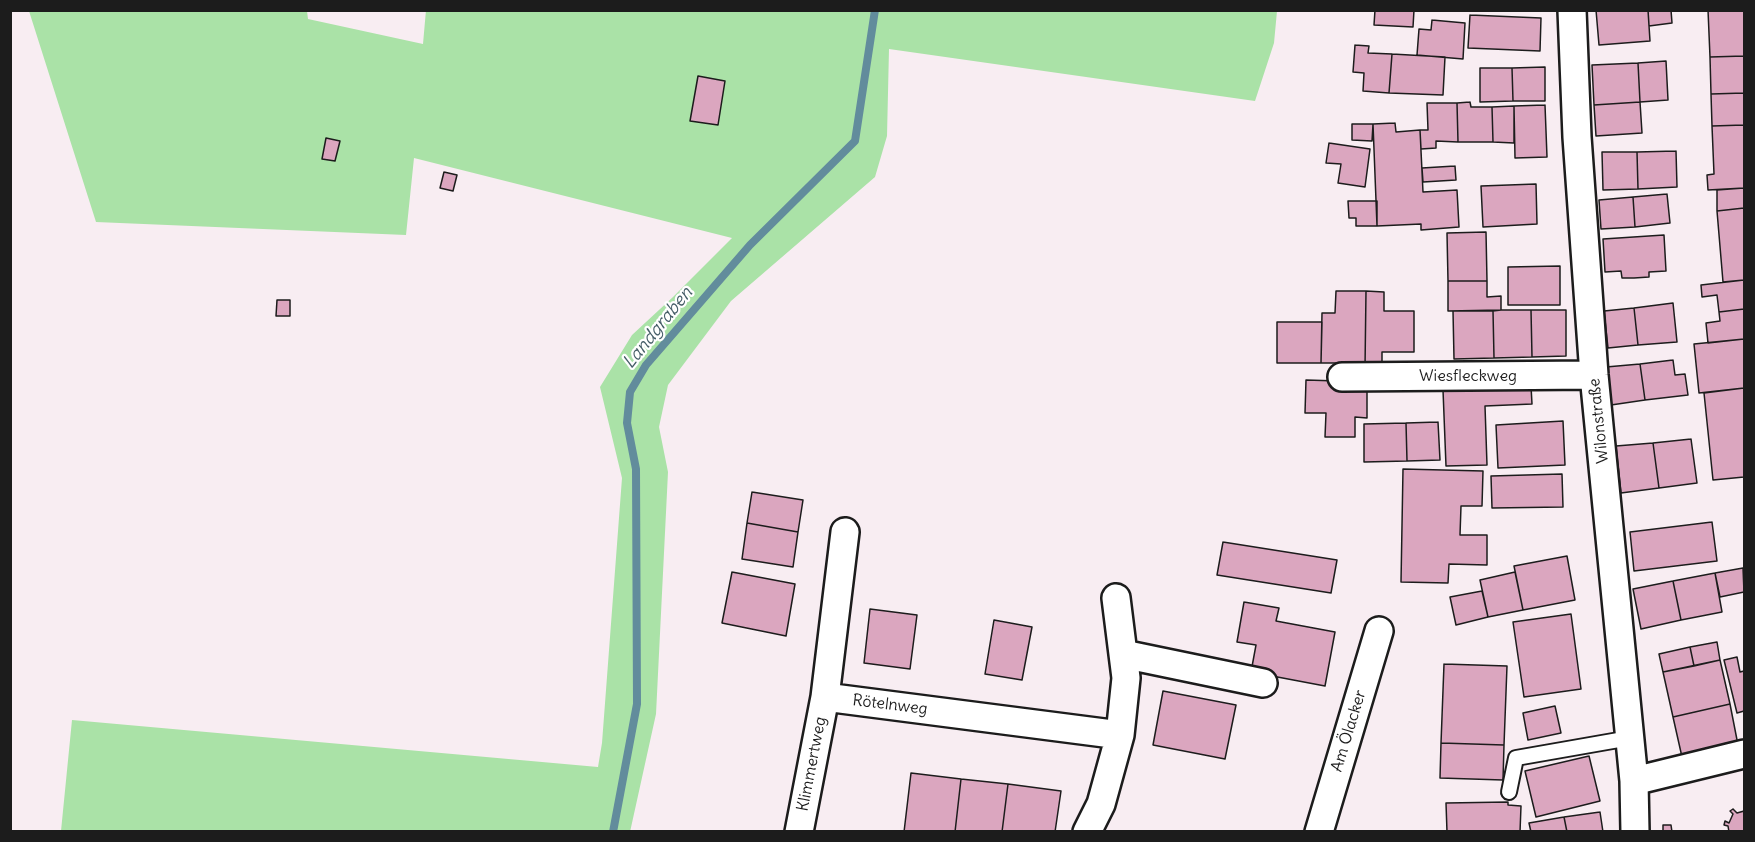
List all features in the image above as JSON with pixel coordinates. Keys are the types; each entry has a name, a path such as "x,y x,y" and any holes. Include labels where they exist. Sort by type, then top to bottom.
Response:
{"street":[{"name":"Wilonstraße","path":"1572,10 1577,146 1594,375 1634,781 1635,831"},
{"name":"Wiesfleckweg","path":"1342,377 1594,375"},
{"path":"825,697 845,532"},
{"path":"1088,831 1101,804 1120,735 1126,678 1116,598"},
{"name":"Am Ölacker","path":"1319,831 1379,631"},
{"path":"1123,654 1263,683"},
{"name":"Rötelnweg","path":"825,697 1120,735"},
{"name":"Klimmertweg","path":"799,831 825,697"},
{"path":"1634,781 1744,754"}],"lane":[{"path":"1509,792 1516,758 1630,738"}],"green space":[{"path":"426,10 1277,11 1274,43 1255,101 889,49 887,136 875,177 731,301 668,385 659,427 668,472 656,714 630,832 61,831 72,720 598,767 602,743 622,478 600,387 632,335 732,238 414,158 406,235 96,222 29,11 307,11 308,19 423,44"}],"building":[{"path":"1375,10 1414,10 1413,27 1374,25"},
{"path":"1596,10 1648,10 1650,41 1599,45"},
{"path":"1648,10 1671,10 1672,23 1649,26"},
{"path":"1708,10 1744,10 1744,56 1710,57"},
{"path":"1470,15 1541,18 1540,51 1468,48"},
{"path":"1432,20 1465,23 1463,59 1417,55 1419,29 1431,30"},
{"path":"1355,45 1369,46 1368,53 1392,54 1389,93 1363,91 1364,73 1353,72"},
{"path":"1392,54 1445,57 1443,95 1389,93"},
{"path":"1744,56 1744,93 1711,94 1710,57"},
{"path":"1666,61 1668,100 1640,102 1638,63"},
{"path":"1638,63 1640,102 1594,105 1592,65"},
{"path":"1545,67 1545,101 1513,101 1512,68"},
{"path":"1480,68 1512,68 1513,101 1480,102"},
{"path":"698,76 725,81 718,125 690,121"},
{"path":"1744,93 1744,125 1712,126 1711,94"},
{"path":"1470,102 1471,107 1492,107 1493,142 1458,142 1457,103"},
{"path":"1640,102 1642,133 1596,136 1594,105"},
{"path":"1427,103 1457,103 1458,142 1436,141 1436,148 1421,149 1420,130 1428,130"},
{"path":"1545,105 1547,157 1515,158 1514,106"},
{"path":"1514,106 1514,143 1493,142 1492,107"},
{"path":"1395,123 1396,132 1420,130 1423,192 1457,190 1459,227 1421,230 1421,224 1377,226 1373,124"},
{"path":"1352,124 1373,124 1372,141 1352,140"},
{"path":"1744,125 1744,188 1708,190 1707,175 1714,174 1712,126"},
{"path":"326,138 340,141 335,161 322,159"},
{"path":"1329,143 1370,149 1365,187 1338,183 1341,164 1326,163"},
{"path":"1676,151 1677,187 1638,189 1637,152"},
{"path":"1602,152 1637,152 1638,189 1603,190"},
{"path":"1455,166 1456,180 1423,182 1422,168"},
{"path":"444,172 457,175 453,191 440,188"},
{"path":"1536,184 1537,224 1483,227 1481,186"},
{"path":"1744,188 1744,208 1717,211 1717,190"},
{"path":"1667,194 1670,223 1635,227 1633,197"},
{"path":"1633,197 1635,227 1601,229 1599,200"},
{"path":"1348,201 1377,201 1377,226 1356,226 1356,218 1349,218"},
{"path":"1744,208 1744,280 1723,282 1717,211"},
{"path":"1486,232 1487,281 1448,281 1447,233"},
{"path":"1664,235 1666,271 1649,272 1649,277 1634,278 1622,278 1621,271 1605,272 1603,239"},
{"path":"1560,266 1560,305 1508,305 1508,267"},
{"path":"1744,280 1744,309 1719,312 1717,295 1702,297 1701,285"},
{"path":"1448,281 1487,281 1487,297 1501,296 1501,310 1448,311"},
{"path":"1336,291 1366,291 1365,368 1338,368 1338,363 1321,363 1322,313 1335,313"},
{"path":"1366,291 1384,292 1384,311 1414,311 1414,352 1382,352 1382,368 1365,368"},
{"path":"277,300 290,300 290,316 276,316"},
{"path":"1673,303 1677,342 1638,345 1634,308"},
{"path":"1634,308 1638,345 1608,348 1604,311"},
{"path":"1744,309 1744,339 1708,343 1706,323 1720,321 1719,312"},
{"path":"1531,310 1532,357 1494,358 1493,311"},
{"path":"1531,310 1566,310 1566,356 1532,357"},
{"path":"1453,311 1493,311 1494,358 1454,359"},
{"path":"1277,322 1322,322 1321,363 1277,363"},
{"path":"1744,339 1744,388 1699,393 1694,344"},
{"path":"1673,360 1675,375 1685,374 1688,395 1645,400 1640,364"},
{"path":"1640,364 1645,400 1611,405 1606,367"},
{"path":"1306,380 1338,381 1338,391 1367,391 1367,418 1355,417 1355,437 1325,437 1326,413 1305,413"},
{"path":"1531,386 1532,404 1485,406 1487,465 1446,466 1443,390"},
{"path":"1744,388 1744,477 1713,480 1704,393"},
{"path":"1563,421 1565,465 1498,468 1496,425"},
{"path":"1438,422 1440,460 1407,461 1406,423"},
{"path":"1406,423 1407,461 1364,462 1364,424"},
{"path":"1691,439 1697,483 1659,488 1653,443"},
{"path":"1653,443 1659,488 1621,493 1616,446"},
{"path":"1403,469 1483,471 1482,506 1461,506 1460,535 1487,535 1487,565 1449,564 1448,583 1401,582"},
{"path":"1562,474 1563,507 1492,508 1491,476"},
{"path":"752,492 803,500 798,532 747,523"},
{"path":"1712,522 1717,561 1634,571 1630,532"},
{"path":"747,523 798,532 793,567 742,559"},
{"path":"1223,542 1337,560 1331,593 1217,575"},
{"path":"1567,556 1575,600 1523,610 1514,566"},
{"path":"1743,568 1744,592 1720,597 1715,573"},
{"path":"732,572 795,584 786,636 722,623"},
{"path":"1515,572 1523,610 1488,617 1480,580"},
{"path":"1715,573 1722,612 1681,620 1673,581"},
{"path":"1673,581 1681,620 1641,629 1633,589"},
{"path":"1482,591 1488,617 1456,625 1450,597"},
{"path":"1244,602 1279,608 1276,621 1335,632 1325,686 1251,672 1256,645 1237,642"},
{"path":"870,609 917,615 910,669 864,663"},
{"path":"1571,614 1581,689 1524,697 1513,622"},
{"path":"994,620 1032,627 1022,680 985,674"},
{"path":"1717,642 1720,660 1694,666 1690,647"},
{"path":"1690,647 1694,666 1663,672 1659,654"},
{"path":"1737,657 1740,672 1744,671 1744,711 1737,713 1724,660"},
{"path":"1720,660 1730,704 1673,717 1663,672"},
{"path":"1444,664 1507,666 1504,745 1441,743"},
{"path":"1163,691 1236,705 1225,759 1153,745"},
{"path":"1730,704 1738,745 1682,757 1673,717"},
{"path":"1555,706 1561,733 1528,740 1523,713"},
{"path":"1441,743 1504,745 1503,780 1440,778"},
{"path":"1589,756 1600,801 1536,817 1525,771"},
{"path":"911,773 961,779 955,832 904,832"},
{"path":"961,779 1008,784 1002,832 955,832"},
{"path":"1008,784 1061,791 1055,832 1002,832"},
{"path":"1508,802 1508,805 1521,806 1520,832 1447,832 1446,803"},
{"path":"1733,809 1737,813 1744,811 1744,832 1729,832 1728,826 1724,825 1725,821 1729,823 1733,814 1730,811"},
{"path":"1600,812 1603,832 1567,832 1564,817"},
{"path":"1564,817 1567,832 1531,832 1529,823"},
{"path":"1663,825 1671,825 1672,832 1663,832"}],"waterway":[{"name":"Landgraben","path":"613,832 637,704 636,469 627,423 630,392 646,365 750,245 855,141 875,10"}]}
